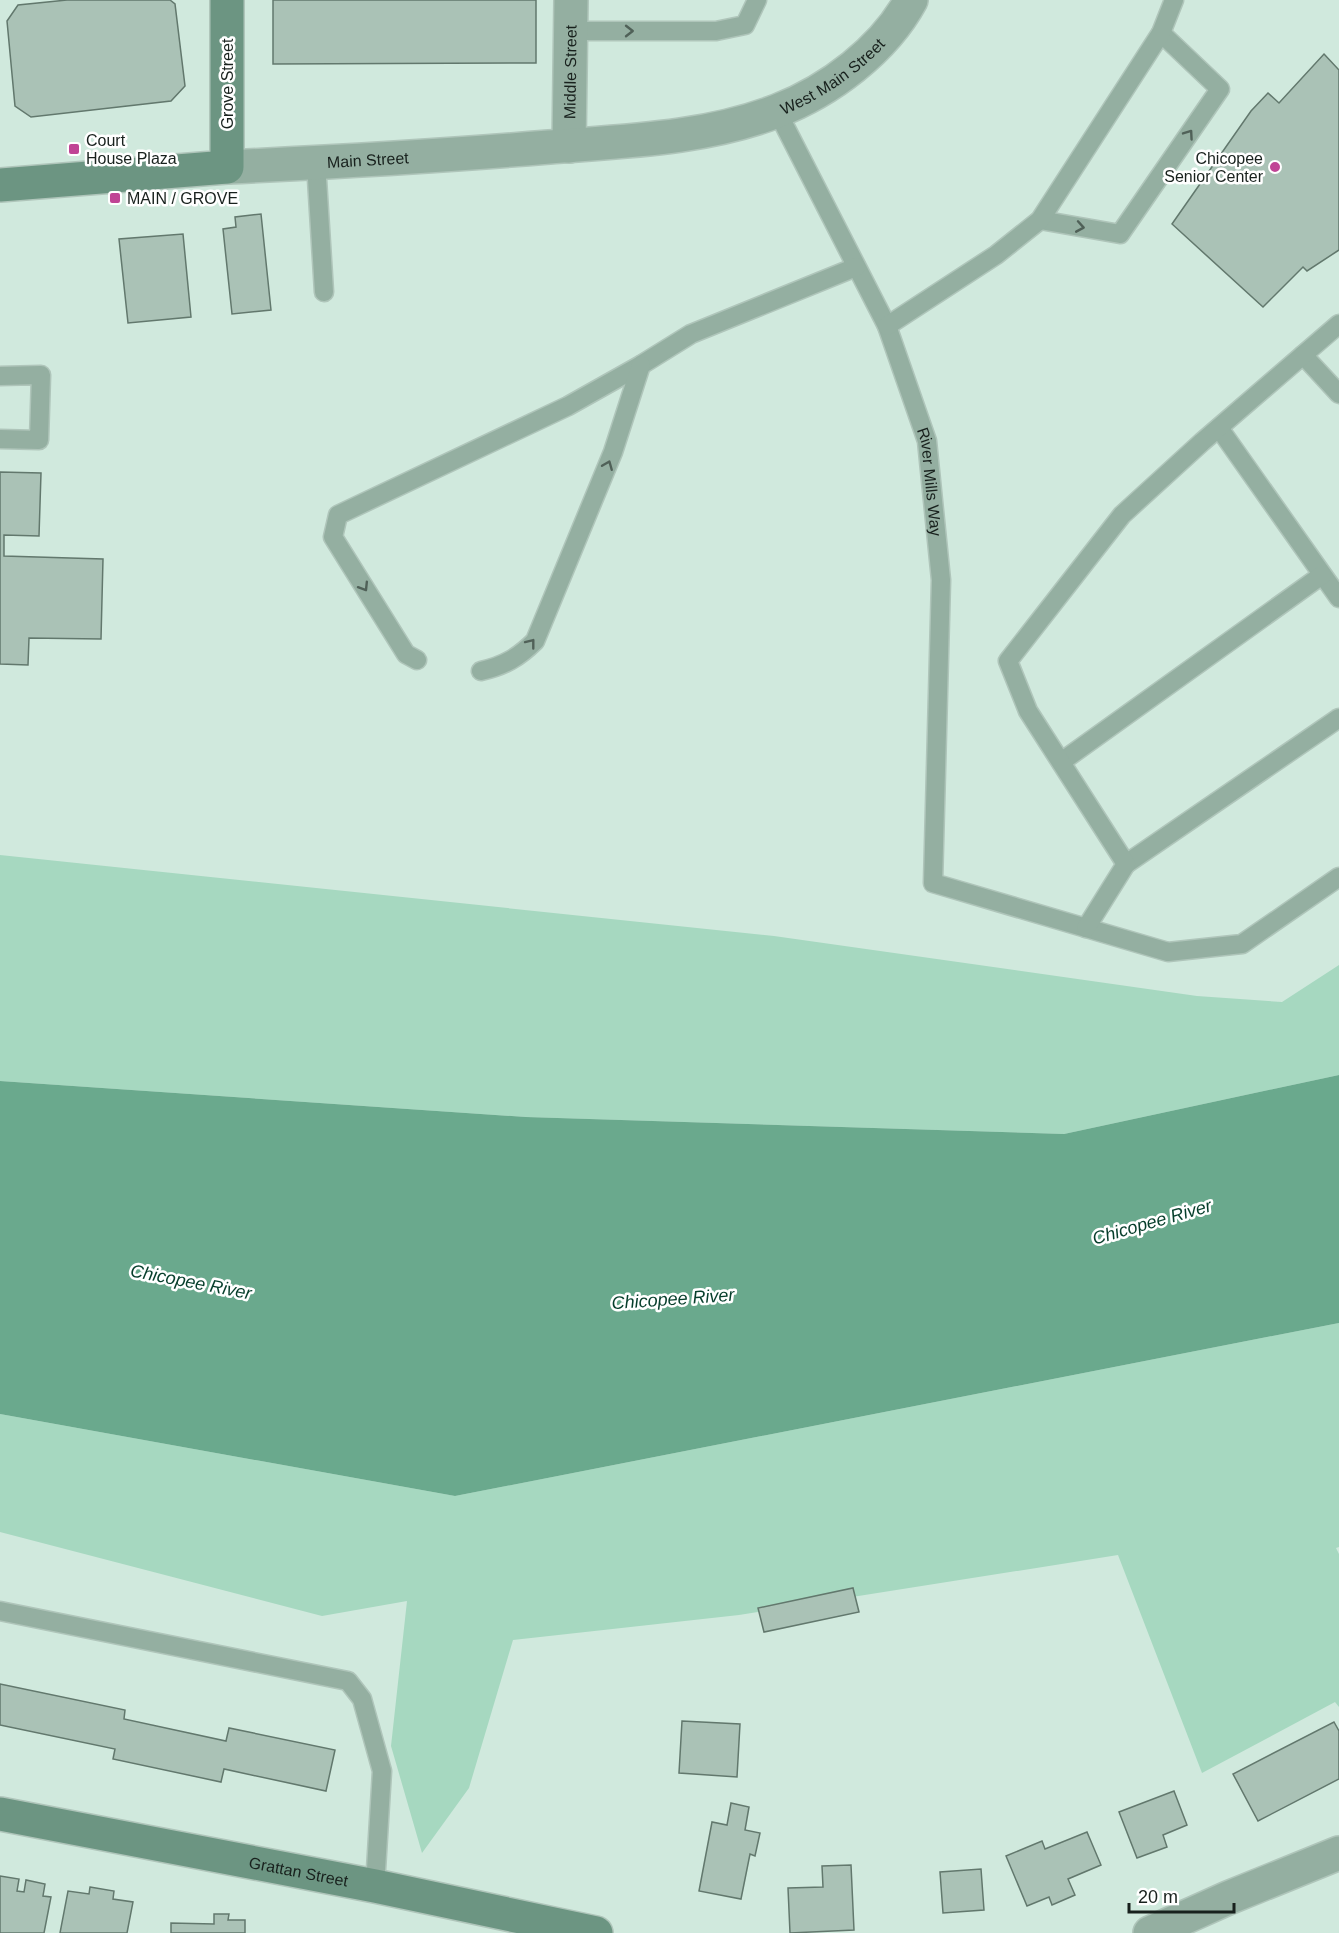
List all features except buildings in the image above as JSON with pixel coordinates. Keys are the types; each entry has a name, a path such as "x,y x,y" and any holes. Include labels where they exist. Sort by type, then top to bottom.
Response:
{"main road":[{"name":"Grove Street","path":"226,167 227,0"},
{"name":"Main Street","path":"0,185 226,167"},
{"name":"Grattan Street","path":"0,1814 375,1886 596,1933"}],"street":[{"name":"West Main Street","path":"733,124 777,111 837,79 863,58 886,34 911,0"},
{"name":"Middle Street","path":"569,146 571,15"},
{"name":"Main Street","path":"226,167 316,163 669,138 733,124"},
{"path":"1150,1933 1339,1852"}],"lane":[{"path":"571,15 716,31 745,25 757,0"},
{"path":"887,326 996,255 1040,220 1161,33 1174,0"},
{"path":"1040,220 1120,234 1220,89 1161,33"},
{"name":"River Mills Way","path":"777,111 887,326 927,441 941,580 933,883 1086,928"},
{"path":"316,163 324,292"},
{"path":"417,660 405,654 333,537 338,515 568,406 691,334 856,267"},
{"path":"1126,864 1028,711 1008,661 1122,515 1339,324"},
{"path":"1303,355 1339,394"},
{"path":"481,671 508,662 522,654 535,641 613,452 641,365"},
{"path":"0,376 41,375 39,440 0,439"},
{"path":"1219,428 1339,598"},
{"path":"1061,762 1322,575"},
{"path":"1339,718 1126,864 1086,928 1168,952 1242,944 1339,877"},
{"path":"0,1611 348,1681 362,1699 382,1771 375,1886"}],"shaded area":[{"path":"0,855 774,936 1197,996 1282,1002 1339,965 1339,1075 1064,1134 526,1117 0,1081"},
{"path":"1339,1323 1339,1547 1336,1548 1339,1554 1339,1707 1335,1702 1202,1773 1118,1555 739,1615 513,1640 469,1788 422,1853 391,1746 407,1601 322,1616 0,1532 0,1414 455,1496"}],"water":[{"name":"Chicopee River","path":"1339,1075 1339,1323 455,1496 0,1414 0,1081 526,1117 1064,1134"}],"place":[{"name":"Court House Plaza","path":"74,149"},
{"name":"Chicopee Senior Center","path":"1275,167"},
{"name":"MAIN / GROVE","path":"115,198"}]}
